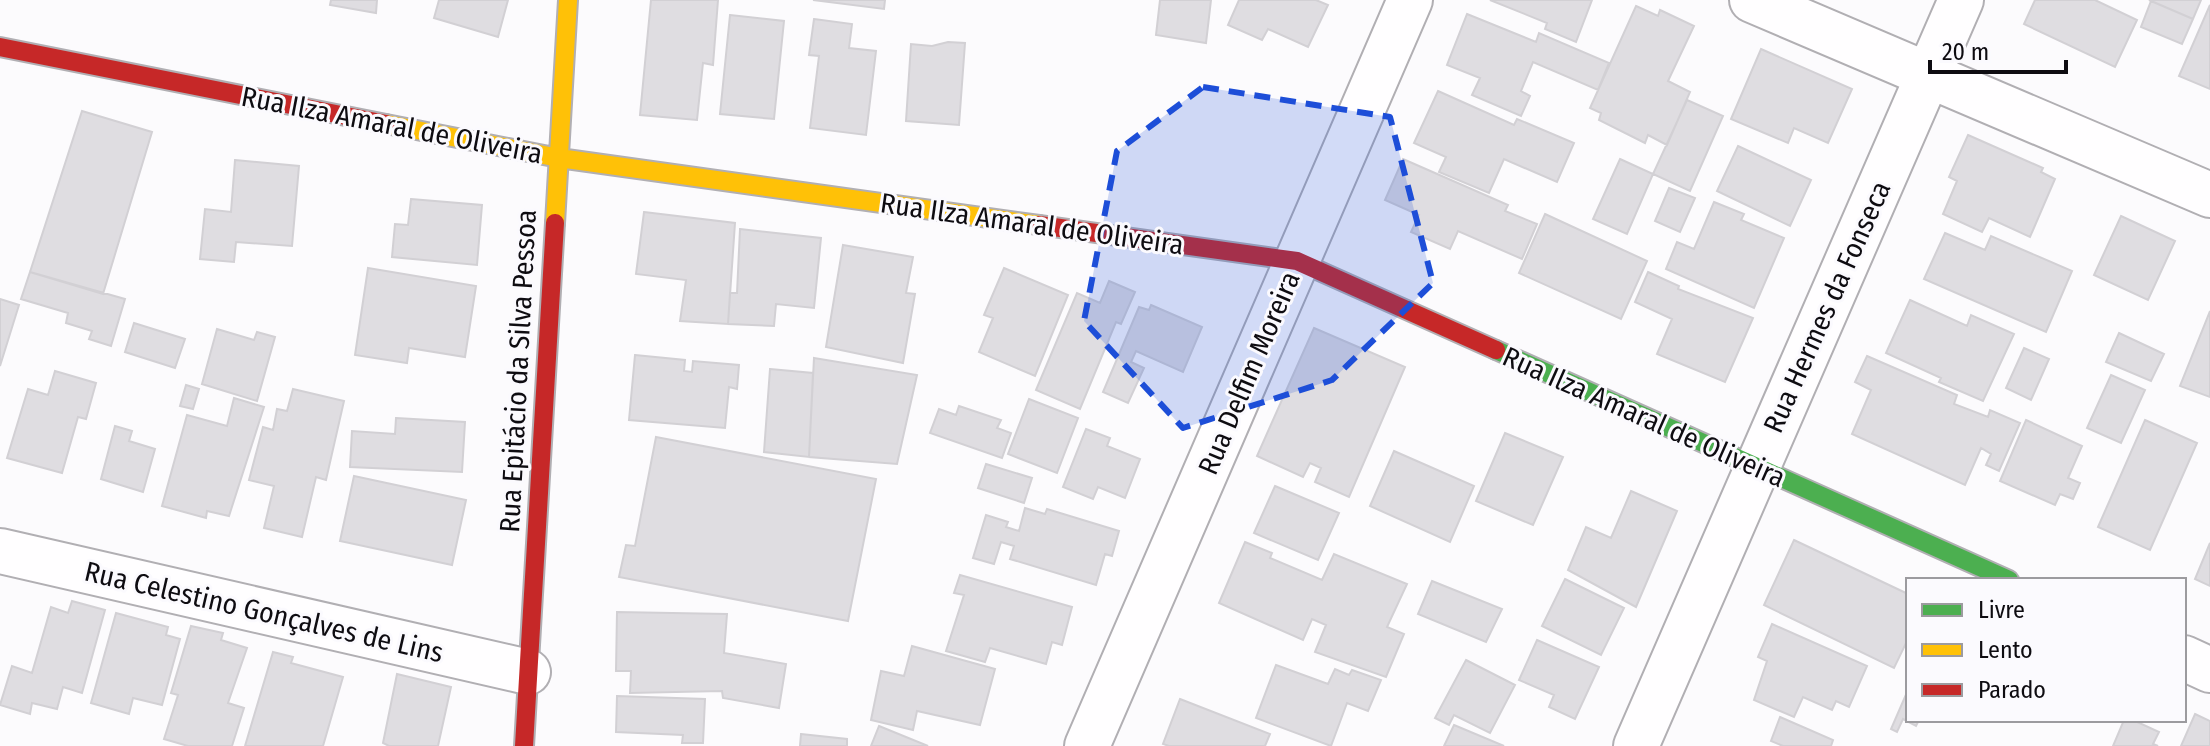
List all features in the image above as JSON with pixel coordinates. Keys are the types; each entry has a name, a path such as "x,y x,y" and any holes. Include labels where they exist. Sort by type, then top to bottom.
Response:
{"street":[{"name":"Rua Epitácio da Silva Pessoa","path":"524,746 568,0"},
{"name":"Rua Delfim Moreira","path":"1087,746 1410,0"},
{"path":"1752,0 2210,195"},
{"name":"Rua Hermes da Fonseca","path":"1636,746 1961,0"},
{"name":"Rua Ilza Amaral de Oliveira","path":"0,47 559,158 1297,261 2004,578"},
{"name":"Rua Celestino Gonçalves de Lins","path":"0,551 528,672"},
{"path":"2186,659 2210,670"}],"highlighted area":[{"path":"1203,87 1390,117 1433,283 1332,380 1183,428 1084,321 1117,151"}],"building":[{"path":"331,0 377,0 376,13 330,5"},
{"path":"439,0 508,0 498,37 434,18"},
{"path":"651,0 718,0 713,65 703,63 697,120 640,115"},
{"path":"813,0 885,0 884,9"},
{"path":"1160,0 1211,0 1206,43 1156,35"},
{"path":"1239,0 1316,0 1328,5 1308,47 1268,29 1262,40 1228,25"},
{"path":"1490,0 1592,0 1576,42 1545,29 1547,23"},
{"path":"2035,0 2095,0 2137,20 2115,67 2024,24"},
{"path":"2149,0 2201,0 2193,19"},
{"path":"2151,1 2193,19 2182,44 2141,27"},
{"path":"2210,5 2210,89 2179,76"},
{"path":"1636,6 1658,16 1660,10 1694,26 1668,81 1690,92 1667,145 1648,135 1645,143 1599,120 1601,113 1590,108"},
{"path":"1467,14 1536,42 1539,33 1609,63 1598,90 1533,62 1521,91 1530,96 1521,116 1472,95 1480,78 1447,65"},
{"path":"730,15 784,21 774,119 720,114"},
{"path":"814,19 852,24 849,48 876,51 866,135 810,128 819,56 809,55"},
{"path":"948,42 965,43 959,125 906,121 911,44 932,46"},
{"path":"1761,49 1852,89 1828,143 1794,128 1788,143 1731,119"},
{"path":"1438,91 1514,125 1517,119 1574,143 1557,182 1504,159 1489,193 1439,172 1446,157 1414,143"},
{"path":"1687,100 1723,116 1690,191 1653,174"},
{"path":"82,111 152,132 103,294 30,272"},
{"path":"1968,135 2043,168 2041,172 2055,179 2030,237 1989,218 1982,232 1943,214 1957,181 1949,177"},
{"path":"1738,146 1811,180 1790,226 1717,191"},
{"path":"1403,159 1508,205 1505,211 1537,224 1522,259 1458,231 1450,249 1411,232 1419,215 1385,200"},
{"path":"1620,159 1653,174 1627,234 1593,219"},
{"path":"235,160 299,166 292,246 236,242 234,262 200,259 205,209 231,212"},
{"path":"1669,188 1695,198 1680,232 1655,221"},
{"path":"411,199 482,205 477,265 392,257 395,224 408,225"},
{"path":"1714,202 1744,214 1741,220 1784,238 1754,308 1666,269 1677,242 1694,249"},
{"path":"644,212 735,223 728,324 680,321 686,280 636,274"},
{"path":"1545,214 1647,261 1621,319 1519,273"},
{"path":"2121,216 2175,241 2148,300 2094,275"},
{"path":"740,229 821,238 814,308 776,304 774,326 728,324 730,293 737,293"},
{"path":"1945,233 1985,250 1991,236 2072,271 2046,332 1924,279"},
{"path":"843,245 913,257 906,293 915,294 903,363 826,347"},
{"path":"368,268 476,286 465,357 409,348 407,363 355,355"},
{"path":"1004,268 1068,295 1035,376 979,352 993,318 984,315"},
{"path":"30,272 125,299 111,346 89,339 92,331 66,323 68,313 21,299"},
{"path":"1648,272 1679,286 1678,289 1753,318 1725,382 1657,354 1672,319 1635,302"},
{"path":"1109,281 1135,292 1121,324 1116,322 1080,409 1036,390 1077,293 1100,303"},
{"path":"0,299 19,305 0,366"},
{"path":"1910,300 1967,326 1971,315 2014,334 1983,401 1939,382 1941,378 1886,353"},
{"path":"1151,305 1202,327 1183,372 1136,351 1131,362 1144,368 1128,403 1103,392 1139,307 1149,310"},
{"path":"2210,311 2210,397 2180,386"},
{"path":"134,323 185,339 175,368 125,352"},
{"path":"1314,328 1405,367 1349,497 1315,482 1321,468 1310,463 1303,477 1257,456"},
{"path":"217,329 254,340 257,332 275,337 257,401 202,384"},
{"path":"2119,333 2164,354 2151,381 2106,362"},
{"path":"2024,348 2049,359 2031,400 2006,388"},
{"path":"635,355 685,360 684,371 692,372 693,361 739,365 737,389 729,387 725,428 629,420"},
{"path":"1867,356 1957,395 1954,404 1988,417 1990,410 2020,423 1999,471 1986,465 1991,454 1981,448 1965,485 1852,434 1871,390 1855,382"},
{"path":"814,358 917,375 897,464 809,457"},
{"path":"770,369 813,373 809,457 764,452"},
{"path":"55,371 96,383 86,419 78,417 62,473 7,458 28,389 48,395"},
{"path":"2111,375 2145,390 2121,443 2087,428"},
{"path":"186,385 199,389 193,409 180,406"},
{"path":"293,389 344,401 326,480 316,477 302,537 264,528 274,486 249,480 263,427 273,430 277,409 287,411"},
{"path":"234,398 264,407 229,516 207,511 206,518 162,506 187,415 227,426"},
{"path":"1029,399 1078,418 1057,473 1008,454"},
{"path":"959,406 1001,420 997,428 1011,433 1002,458 930,433 939,409 956,415"},
{"path":"396,418 465,422 462,472 350,467 352,431 395,434"},
{"path":"2026,420 2082,446 2068,478 2080,483 2073,499 2060,494 2055,505 2000,481"},
{"path":"2145,420 2197,443 2150,550 2098,527"},
{"path":"115,426 132,431 129,441 155,449 143,492 101,479"},
{"path":"1086,429 1110,438 1107,446 1140,459 1125,498 1098,487 1093,499 1063,487"},
{"path":"1505,433 1563,457 1533,525 1476,501"},
{"path":"656,437 876,479 848,621 619,577 626,545 635,546"},
{"path":"1394,451 1474,486 1450,542 1370,506"},
{"path":"986,464 1032,478 1024,503 978,488"},
{"path":"354,476 466,500 452,565 340,541"},
{"path":"1275,486 1339,513 1318,560 1254,533"},
{"path":"1631,491 1677,511 1636,607 1568,570 1586,527 1611,538"},
{"path":"1025,508 1045,514 1047,509 1119,531 1112,556 1105,554 1096,585 1010,559 1014,546 1001,542 994,564 973,558 986,515 1008,522 1006,527 1019,531"},
{"path":"1794,540 1906,593 1906,643 1894,668 1764,605"},
{"path":"1245,542 1272,553 1270,558 1322,580 1334,554 1407,584 1387,627 1404,634 1386,677 1315,652 1326,625 1312,619 1303,640 1219,603"},
{"path":"2210,543 2210,586 2195,579"},
{"path":"960,575 1072,607 1062,645 1052,642 1046,664 990,648 985,662 946,651 964,595 954,593"},
{"path":"1565,579 1624,608 1601,655 1542,626"},
{"path":"1432,581 1502,609 1486,642 1418,614"},
{"path":"72,601 105,610 82,693 63,687 57,709 32,703 30,714 0,705 12,666 32,673 51,607 68,613"},
{"path":"617,612 727,614 724,653 786,664 779,708 723,698 722,691 630,693 631,671 616,671"},
{"path":"116,613 168,627 166,635 180,639 162,705 133,698 129,714 91,703"},
{"path":"1772,624 1867,666 1849,707 1836,701 1832,710 1803,697 1794,717 1754,700 1767,661 1758,657"},
{"path":"191,626 223,633 221,640 247,648 228,703 244,708 232,746 188,746 164,739 178,695 171,693"},
{"path":"1537,640 1599,667 1575,719 1549,707 1554,695 1519,680"},
{"path":"912,646 995,669 980,725 917,711 913,730 871,720 881,671 904,676"},
{"path":"273,652 293,657 291,663 343,677 323,746 245,746"},
{"path":"1466,660 1515,685 1490,733 1454,715 1449,725 1435,718"},
{"path":"1276,665 1328,684 1335,669 1349,675 1352,670 1381,680 1368,711 1347,703 1331,746 1256,718"},
{"path":"397,674 451,687 438,746 389,746 383,743"},
{"path":"1906,695 1906,721 1903,719 1897,732 1891,729"},
{"path":"617,696 705,699 703,743 682,743 683,735 616,732"},
{"path":"1180,699 1270,734 1265,746 1163,744"},
{"path":"2195,714 2210,721 2210,746 2181,746"},
{"path":"1780,717 1833,740 1831,746 1783,746 1771,741"},
{"path":"2123,722 2137,722 2159,732 2153,744 2158,746 2113,746"},
{"path":"1454,725 1504,746 1444,746"},
{"path":"879,726 928,746 871,746"},
{"path":"801,734 847,739 847,746 800,746"}],"traffic: fast":[{"path":"1496,350 2005,578"}],"traffic: slow":[{"path":"555,223 568,0"},
{"path":"386,124 559,158 1039,225"}],"traffic: jam":[{"path":"0,47 386,124"},
{"path":"524,746 555,223"},
{"path":"1039,225 1297,261 1496,350"}]}
